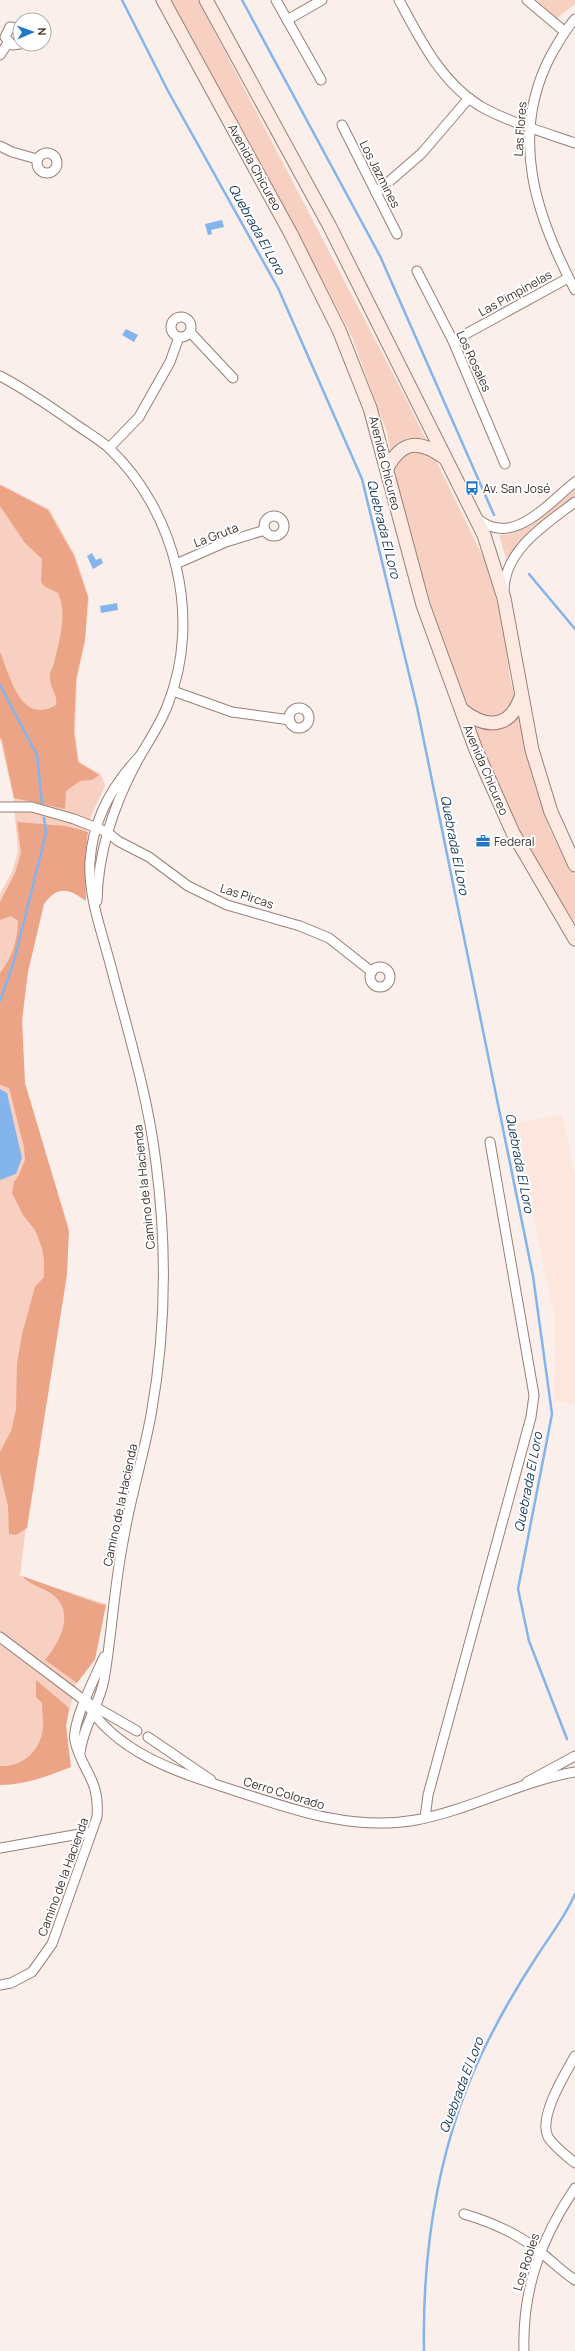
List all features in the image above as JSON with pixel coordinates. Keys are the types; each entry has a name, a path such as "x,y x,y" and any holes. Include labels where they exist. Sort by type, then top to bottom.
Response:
{"main road":[{"name":"Avenida Chicureo","path":"163,0 291,234 327,306 370,408 419,590 436,644 476,750 513,833 575,939"},
{"path":"206,0 311,192 408,386 478,519 488,543 504,598 520,697 532,750 544,791 560,833 575,865"},
{"path":"387,468 400,450 413,445 430,447 448,460"},
{"path":"462,710 480,721 495,723 510,716 520,697"}],"street":[{"path":"276,0 321,80"},
{"path":"287,20 322,0"},
{"path":"399,0 436,64 456,87 469,98 495,113 575,143"},
{"path":"527,0 564,31"},
{"name":"Las Flores","path":"575,19 564,31 539,81 530,126 530,166 535,194 568,278 575,290"},
{"path":"12,27 8,29 5,37 8,43 12,45"},
{"path":"0,55 8,43"},
{"path":"376,193 422,153 469,98"},
{"name":"Los Jazmines","path":"342,126 397,234"},
{"path":"0,146 12,152 38,159"},
{"name":"Los Rosales","path":"417,271 452,341 505,464"},
{"name":"Las Pimpinelas","path":"452,341 568,278"},
{"path":"177,318 188,320 191,326 190,332 186,336 179,337 175,335 171,328 177,318"},
{"path":"190,332 233,378"},
{"path":"109,448 138,417 170,362 179,337"},
{"name":"Camino de la Hacienda","path":"0,376 21,387 109,448 147,496 163,527 176,564 183,614 182,651 173,691 159,725 140,756 113,790 96,827 90,871 92,893 97,914 147,1106 158,1178 164,1259 163,1314 157,1375 146,1436 122,1544 104,1680 94,1710 82,1736 80,1753"},
{"path":"478,519 498,529 517,527 575,482"},
{"path":"504,598 506,574 512,561 536,533 575,502"},
{"name":"La Gruta","path":"176,564 226,542 264,530"},
{"path":"173,691 232,712 290,720"},
{"name":"Camino de la Hacienda","path":"97,914 100,861 107,832 140,756"},
{"name":"Las Pircas","path":"0,807 32,807 96,827 107,832 118,841 149,857 188,886 227,905 300,926 328,938 372,972"},
{"path":"425,1818 428,1795 531,1417 534,1395 490,1142"},
{"name":"Cerro Colorado","path":"0,1637 85,1701 94,1710 107,1730 151,1758 173,1770 301,1813 332,1820 358,1823 404,1822 425,1818 575,1772"},
{"name":"Camino de la Hacienda","path":"0,1985 11,1983 32,1972 52,1944 97,1817 98,1801 96,1786 75,1741 74,1732 85,1701 107,1652"},
{"name":"Cerro Colorado","path":"94,1710 137,1731"},
{"name":"Cerro Colorado","path":"148,1737 217,1785"},
{"path":"151,1758 157,1743"},
{"name":"Cerro Colorado","path":"508,1792 575,1756"},
{"path":"0,1848 91,1832"},
{"path":"575,2056 549,2109 546,2123 551,2140 575,2163"},
{"name":"Los Robles","path":"524,2351 527,2300 540,2251 554,2220 575,2188"},
{"path":"464,2214 505,2229 540,2251 575,2280"}],"shaded area":[{"path":"171,0 198,0 405,397 489,569 503,626 510,679 550,830 575,875 575,923 529,853 488,765 448,662 412,553 387,433 352,337 291,220"},
{"path":"537,0 575,0 575,4 556,19"},
{"path":"0,484 49,509 75,555 89,598 85,641 77,679 75,732 79,762 101,774 105,786 91,816 81,854 82,896 85,901 73,892 63,889 58,890 48,897 43,903 28,968 21,1034 23,1080 68,1226 67,1275 26,1526 20,1576 106,1604 95,1660 76,1684 66,1725 70,1767 0,1784 0,894 12,872 18,851 13,795 0,739"},
{"path":"0,485 48,510 74,556 88,597 85,640 76,679 74,732 78,762 99,775 92,780 80,781 66,791 65,809 14,798 2,740 0,738 0,652 18,695 25,704 33,709 44,710 56,705 56,698 50,682 50,676 54,665 62,628 62,609 58,593 44,586 41,582 42,559 25,543 0,506"},
{"path":"575,489 575,496 527,533 512,551 507,561 499,535 510,534 530,526 549,512"},
{"path":"17,822 66,826 88,832 85,858 86,901 74,894 64,891 54,894 44,904 28,972 22,1019 25,1083 69,1231 67,1274 27,1528 16,1535 9,1534 8,1506 0,1473 0,1452 11,1431 16,1410 17,1364 22,1334 35,1287 44,1277 42,1248 35,1230 23,1215 12,1193 14,1182 19,1175 25,1160 24,1147 9,1088 0,1085 0,973 14,948 17,936 18,921 11,916 0,920 0,902 15,873 21,853"},
{"path":"562,1114 575,1176 575,1404 554,1400 555,1319 514,1124"},
{"path":"22,1576 106,1605 95,1659 77,1683 45,1660 56,1645 63,1627 63,1609 59,1601 52,1594"},
{"path":"36,1680 69,1708 66,1726 71,1767 27,1782 0,1785 0,1766 16,1764 30,1755 39,1742 42,1734 42,1703 36,1697"}],"water":[{"path":"222,220 224,227 211,230 212,234 208,235 205,224"},
{"path":"126,329 138,335 134,342 122,335"},
{"path":"92,553 96,560 101,558 103,563 93,569 87,556"},
{"path":"117,603 118,610 101,613 100,606"},
{"path":"0,1089 7,1093 22,1158 16,1174 0,1180"}],"waterway":[{"name":"Quebrada El Loro","path":"122,0 168,91 278,288 362,479 417,707 533,1276 552,1414 518,1589 529,1641 567,1739"},
{"path":"242,0 380,256 494,515"},
{"path":"529,574 575,629"},
{"path":"0,685 37,755 42,803"},
{"path":"0,1001 14,961 46,833 44,818"},
{"name":"Quebrada El Loro","path":"424,2351 426,2270 431,2230 447,2150 458,2112 473,2074 501,2016 524,1976 562,1918 575,1894"}],"place":[{"name":"Av. San José","path":"472,488"},
{"name":"Federal","path":"483,841"}]}
